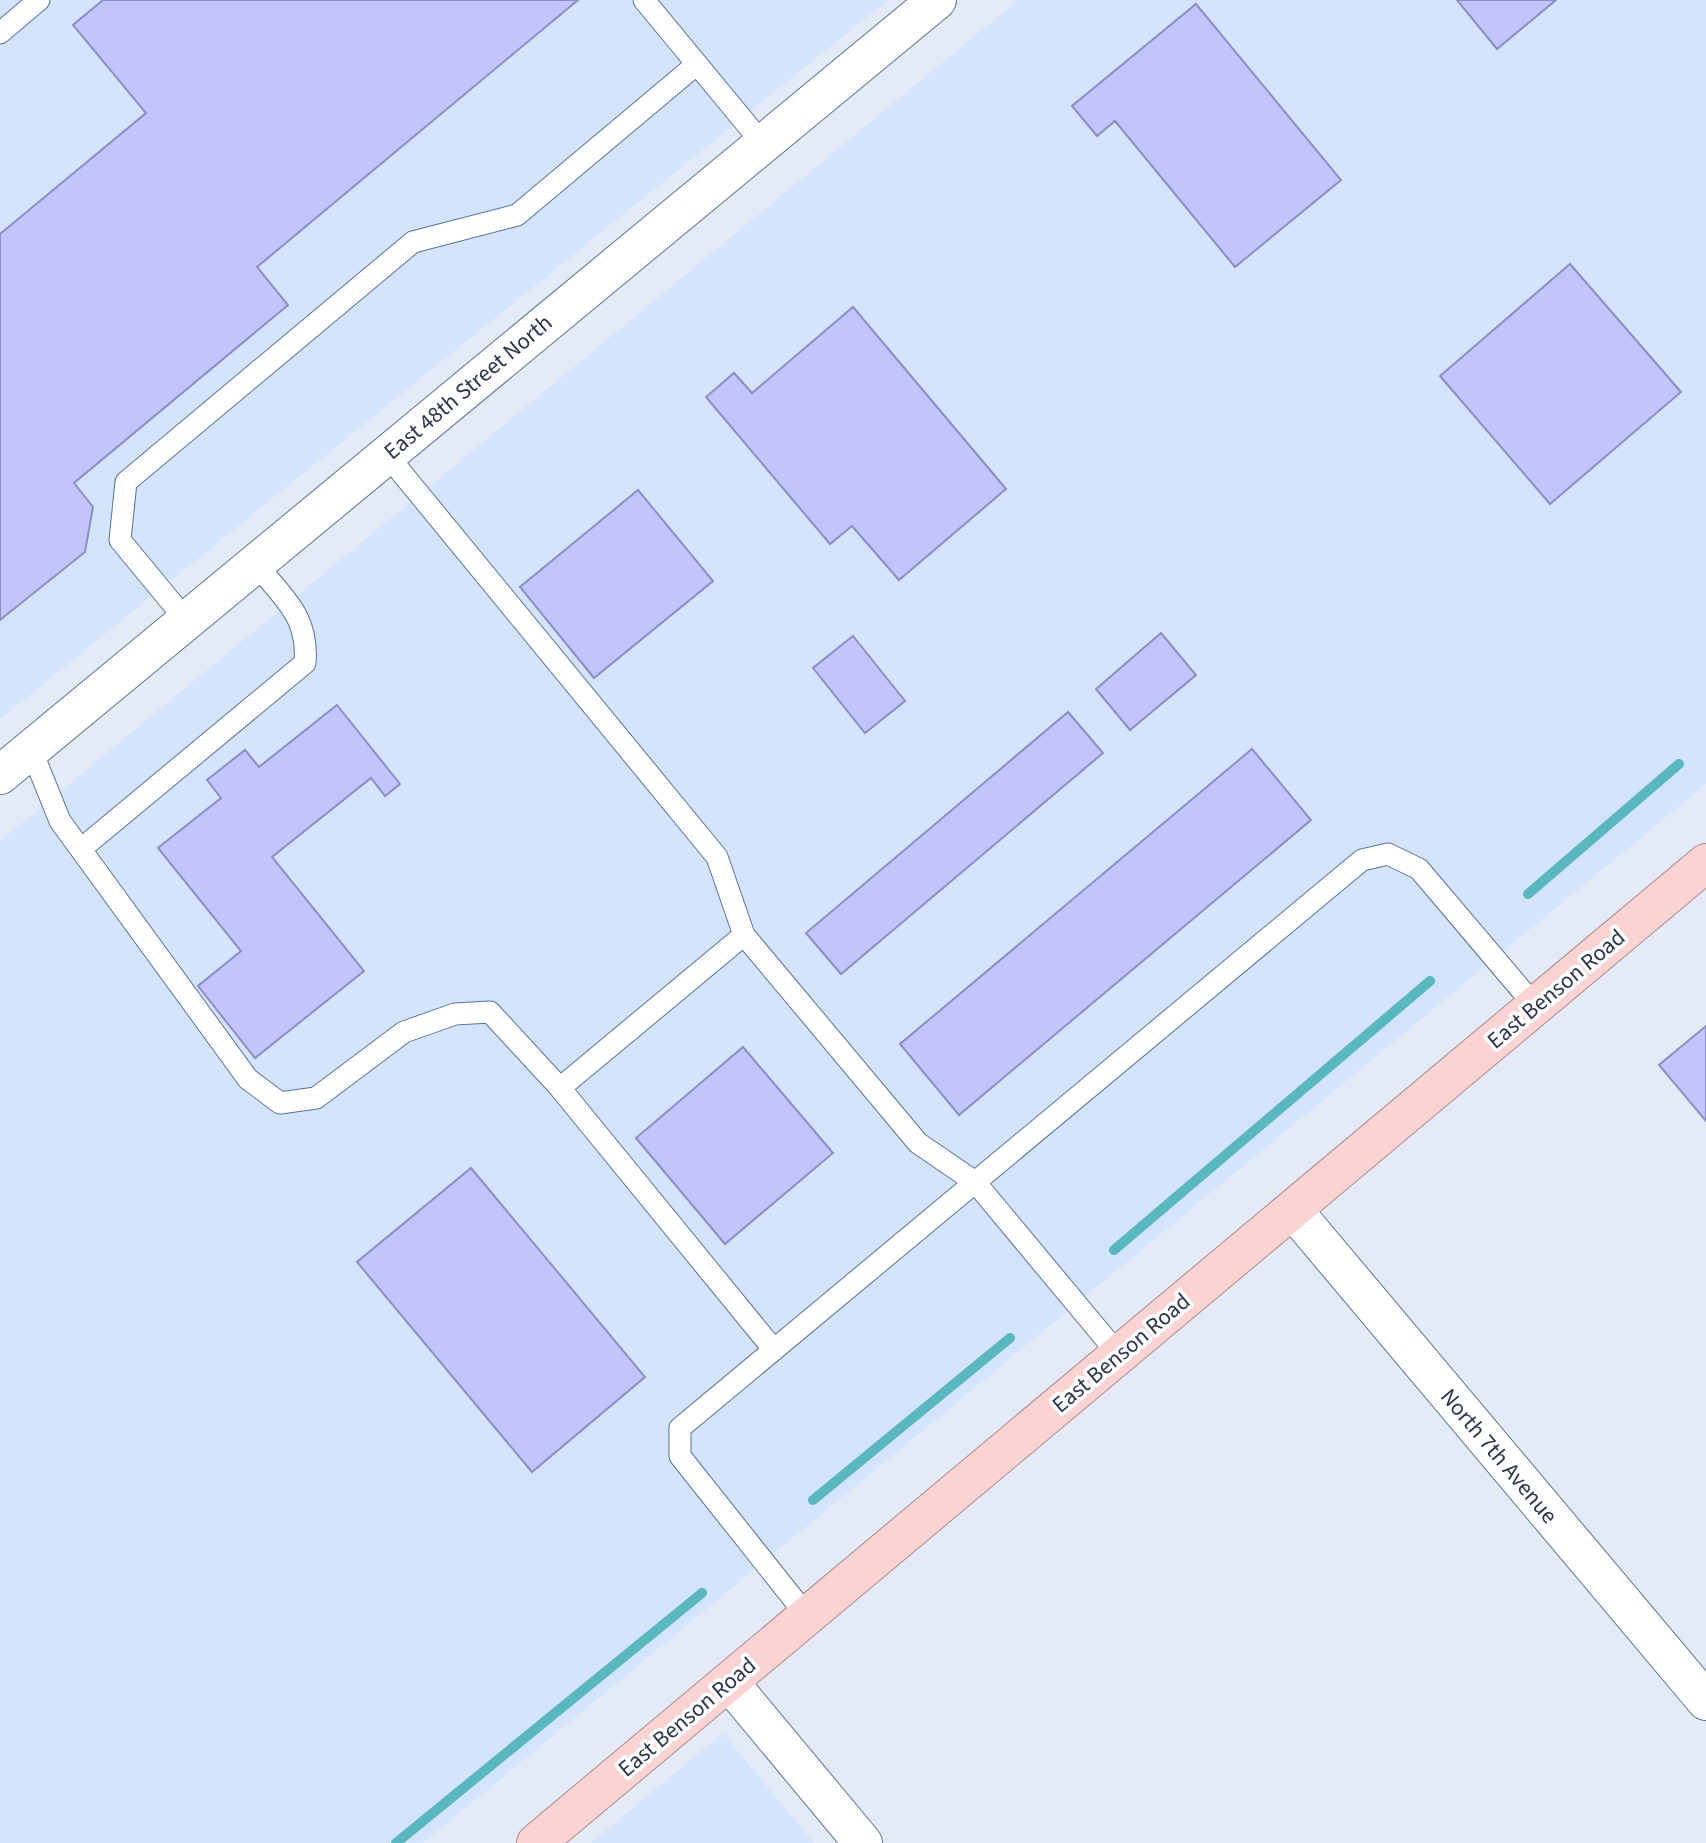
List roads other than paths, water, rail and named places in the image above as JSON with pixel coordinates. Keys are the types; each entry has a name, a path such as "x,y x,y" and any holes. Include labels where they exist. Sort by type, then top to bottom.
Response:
{"main road":[{"name":"East Benson Road","path":"536,1843 1706,863"}],"street":[{"name":"East 48th Street North","path":"0,775 937,0"},
{"name":"North 7th Avenue","path":"1293,1210 1706,1701"},
{"path":"729,1682 863,1843"}],"lane":[{"path":"0,33 39,0"},
{"path":"644,0 763,144"},
{"path":"187,621 121,540 125,482 413,242 517,215 697,64"},
{"path":"387,455 717,857 744,935 918,1143 975,1182 1119,1356"},
{"path":"80,849 305,663 307,641 302,621 256,564"},
{"path":"32,749 61,821 248,1079 280,1103 316,1098 404,1032 455,1014 491,1012 560,1088 774,1350"},
{"path":"807,1616 680,1456 680,1428 1362,860 1388,854 1419,869 1535,1006"},
{"path":"560,1088 744,935"}],"waterway":[{"path":"1528,894 1679,764"},
{"path":"1114,1250 1430,981"},
{"path":"813,1500 1010,1338"},
{"path":"396,1843 702,1593"}]}
